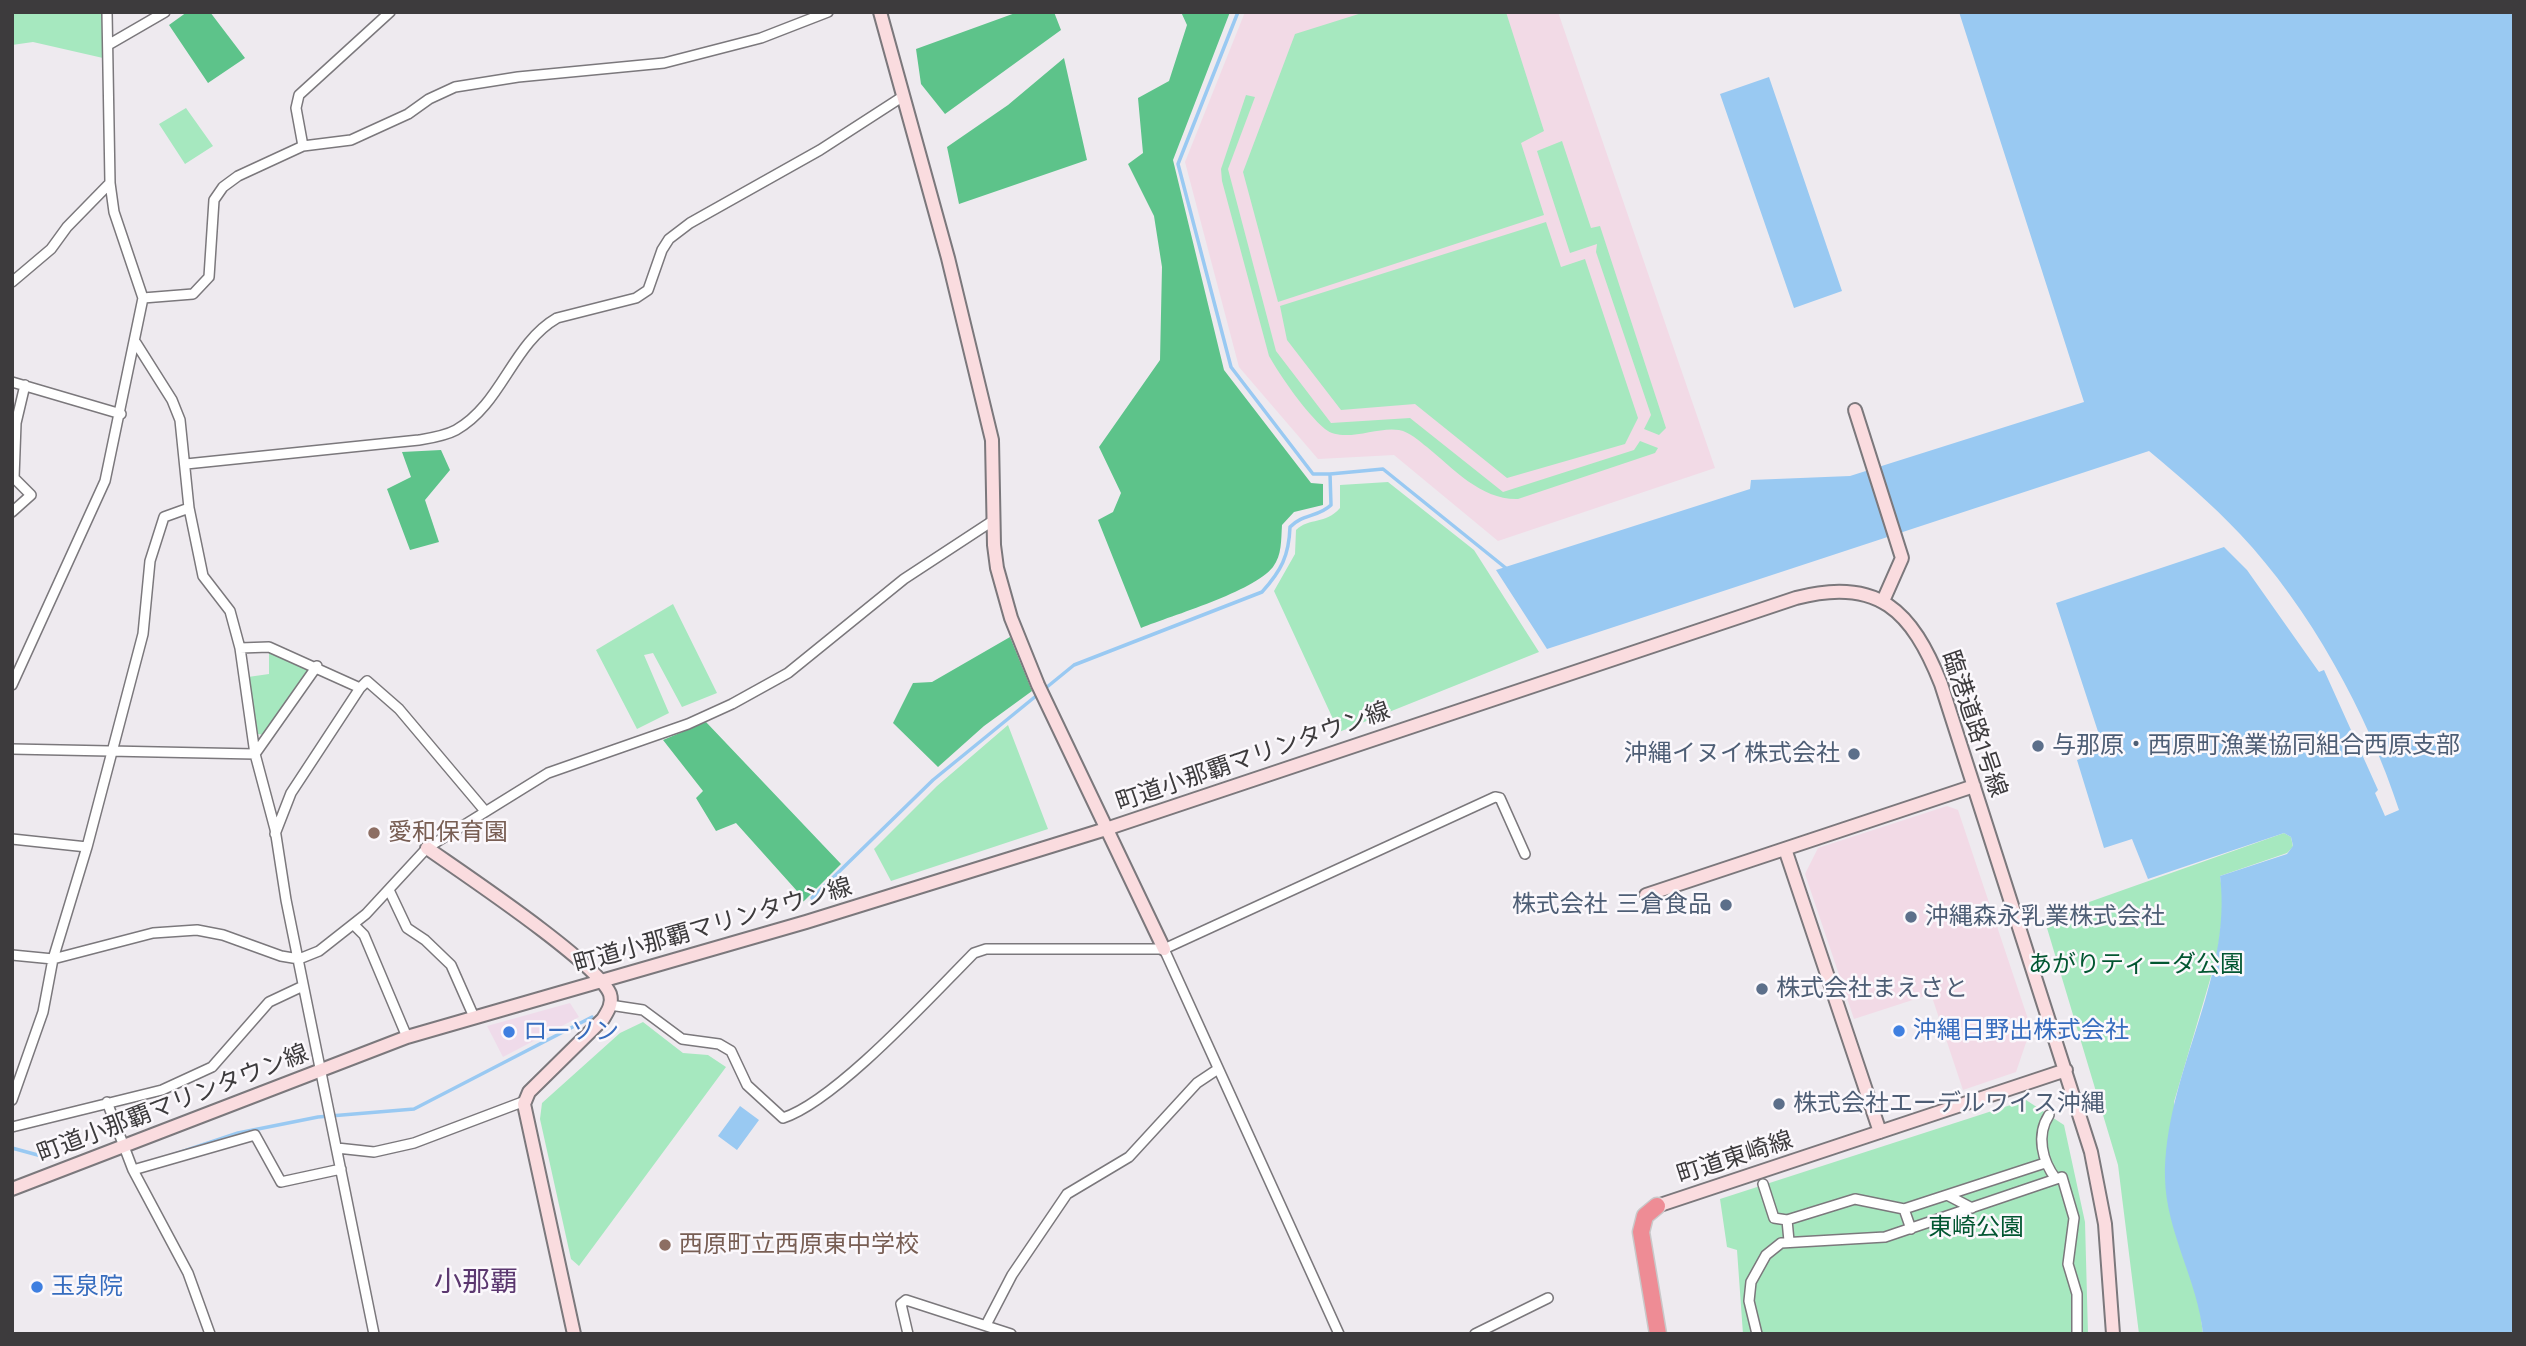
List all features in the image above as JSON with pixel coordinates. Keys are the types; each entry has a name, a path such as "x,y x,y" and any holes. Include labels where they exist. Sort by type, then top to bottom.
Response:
{"highway":[{"path":"1657,1206 1646,1216 1641,1232 1658,1334"}],"street":[{"path":"12,685 105,481 136,343 143,298 114,212 110,183 107,12"},
{"path":"108,45 165,12"},
{"path":"303,146 296,108 299,95 390,12"},
{"path":"143,298 193,293 209,277 214,200 223,187 238,176 303,146 351,140 408,114 429,99 455,88 518,77 664,63 761,38 828,12"},
{"path":"880,12 947,258 989,429 995,471 997,568 1012,618 1038,685 1164,949 1339,1334"},
{"path":"186,464 419,440 456,430 486,407 531,340 546,325 557,318 636,298 648,290 662,250 669,239 690,223 820,150 902,97"},
{"path":"12,282 51,249 67,227 110,183"},
{"path":"136,343 172,400 180,420 189,508 203,576 230,611 240,648 255,754 275,834 374,1334"},
{"path":"12,382 121,414"},
{"path":"12,512 31,495 14,478 16,423 25,385"},
{"path":"1854,410 1902,558 1883,601"},
{"path":"12,1100 43,1012 53,959 87,847 109,753 143,634 150,561 164,517 189,508"},
{"path":"12,956 53,959 153,933 197,930 212,932 257,949 299,959 319,951 354,925 427,848 548,773 688,724 732,704 788,673 904,579 994,520"},
{"name":"臨港道路1号線","path":"1431,719 1796,598 1844,591 1871,595 1902,615 1923,642 1941,684 2066,1070 2099,1186 2109,1259 2113,1334"},
{"path":"240,648 269,647 317,666 360,688"},
{"path":"255,754 317,666"},
{"path":"275,834 291,793 367,681 399,709 485,811"},
{"name":"町道小那覇マリンタウン線","path":"12,1189 407,1037 806,922 1106,829 1431,719"},
{"path":"12,749 255,754"},
{"path":"1646,895 1974,786"},
{"path":"610,1005 643,1010 682,1039 719,1044 731,1051 747,1085 783,1118 824,1093 863,1061 974,953 986,949 1164,949 1495,797 1500,798 1525,854"},
{"path":"12,839 87,847"},
{"path":"427,848 566,950 600,981 611,995 610,1005 603,1019 529,1093 525,1101 574,1334"},
{"path":"1785,849 1880,1132"},
{"path":"388,890 407,928 425,940 451,965 474,1017"},
{"path":"354,925 364,935 407,1037"},
{"path":"12,1127 162,1090 201,1075 212,1067 269,1002 303,986"},
{"path":"986,1325 1012,1275 1067,1194 1129,1157 1197,1083 1218,1069"},
{"name":"町道東崎線","path":"1657,1206 2066,1070"},
{"path":"337,1148 374,1152 414,1143 525,1101"},
{"path":"107,1102 133,1170 188,1273 210,1334"},
{"path":"2049,1115 2041,1127 2045,1163 2056,1179"},
{"path":"133,1170 255,1135 281,1182 341,1169"},
{"path":"1763,1184 1774,1218 1787,1220 1855,1199 1904,1209 2045,1163"},
{"path":"1757,1334 1749,1301 1751,1282 1766,1255 1781,1243 1885,1237 2062,1177 2074,1218 2068,1264 2077,1294 2077,1334"},
{"path":"1947,1195 1972,1208"},
{"path":"1904,1209 1911,1229"},
{"path":"1787,1220 1789,1241"},
{"path":"1475,1334 1548,1298"},
{"path":"908,1334 901,1304 906,1300 1011,1334"}],"shaded area":[{"path":"1245,12 1558,12 1715,468 1498,541 1394,455 1318,459 1239,367 1185,162"},
{"path":"1947,806 1958,810 2031,1028 2016,1072 1963,1090 1931,994 1854,1019 1805,874 1818,848"},
{"path":"570,1003 579,1017 503,1057 487,1026"}],"green space":[{"path":"12,12 103,12 103,58 33,42 12,45"},
{"path":"187,12 210,12 245,58 208,83 169,25"},
{"path":"1018,12 1054,12 1061,30 945,114 921,84 916,49"},
{"path":"1181,12 1230,12 1173,160 1224,370 1311,483 1323,484 1323,505 1294,512 1282,525 1278,557 1273,567 1263,576 1231,594 1141,628 1098,520 1113,512 1121,493 1099,447 1160,360 1162,267 1154,216 1128,164 1143,153 1138,98 1169,81 1187,25"},
{"path":"1365,12 1506,12 1544,131 1521,143 1544,215 1278,302 1243,172 1295,34"},
{"path":"1064,58 1087,160 959,204 947,147 1008,105"},
{"path":"1246,95 1255,97 1228,169 1276,351 1331,423 1410,418 1503,492 1634,450 1640,441 1658,448 1655,453 1518,499 1505,498 1480,489 1403,431 1390,429 1341,435 1325,429 1294,394 1269,356 1222,181 1221,169"},
{"path":"186,108 213,146 185,164 159,124"},
{"path":"1562,141 1591,228 1600,226 1666,428 1659,435 1644,429 1651,415 1596,252 1597,244 1570,253 1537,151"},
{"path":"1546,222 1561,267 1585,259 1638,418 1625,444 1507,478 1415,404 1341,410 1287,340 1280,306"},
{"path":"441,450 450,470 425,500 439,542 410,550 387,489 411,477 402,452"},
{"path":"1388,482 1474,550 1539,652 1339,732 1274,591 1295,554 1296,530 1307,523 1329,517 1340,508 1340,485"},
{"path":"673,604 717,693 682,707 653,653 644,655 669,713 637,729 596,650"},
{"path":"1010,637 1032,691 984,726 938,767 893,723 913,683 932,682"},
{"path":"269,651 313,667 264,735 258,734 248,677 269,674"},
{"path":"706,722 841,864 804,901 796,904 797,891 736,823 716,831 696,798 703,791 663,740"},
{"path":"1008,725 1048,829 891,881 874,849 937,786"},
{"name":"あがりティーダ公園","path":"2284,833 2291,837 2293,847 2287,853 2220,876 2224,904 2217,956 2174,1102 2203,1334 2139,1334 2118,1165 2044,918"},
{"path":"643,1022 683,1053 708,1055 726,1067 579,1266 571,1259 540,1119 542,1103 620,1033"},
{"name":"東崎公園","path":"2026,1100 2064,1125 2085,1222 2088,1334 1743,1334 1737,1250 1727,1247 1720,1199"}],"water":[{"path":"1959,12 2514,12 2514,1334 2203,1334 2195,1295 2176,1237 2167,1198 2165,1178 2168,1139 2175,1102 2217,952 2221,915 2220,876 2287,854 2293,846 2291,837 2284,833 2148,879 2132,839 2104,848 2077,760 2104,750 2056,603 2224,547 2247,570 2319,672 2324,670 2378,790 2375,793 2385,816 2399,810 2371,737 2353,700 2334,663 2290,594 2229,523 2149,451 1547,649 1496,570 1750,489 1751,480 1850,476 2084,402"},
{"path":"1769,77 1842,291 1794,308 1720,94"},
{"path":"740,1106 759,1120 737,1150 718,1136"}],"waterway":[{"path":"1238,12 1178,164 1231,367 1313,474 1330,474"},
{"path":"812,898 933,780 1074,665 1262,592 1283,562 1290,527 1331,505 1330,474 1383,469 1507,569"},
{"path":"172,1155 238,1133 318,1117 414,1109 592,1017"},
{"path":"12,1148 45,1157"}],"place":[{"name":"与那原・西原町漁業協同組合西原支部","path":"2038,746"},
{"name":"沖縄イヌイ株式会社","path":"1854,754"},
{"name":"愛和保育園","path":"374,833"},
{"name":"株式会社 三倉食品","path":"1726,905"},
{"name":"沖縄森永乳業株式会社","path":"1911,917"},
{"name":"株式会社まえさと","path":"1762,989"},
{"name":"沖縄日野出株式会社","path":"1899,1031"},
{"name":"ローソン","path":"509,1032"},
{"name":"株式会社エーデルワイス沖縄","path":"1779,1104"},
{"name":"西原町立西原東中学校","path":"665,1245"},
{"name":"玉泉院","path":"37,1287"}],"district":[{"name":"小那覇","path":"476,1283"}]}
